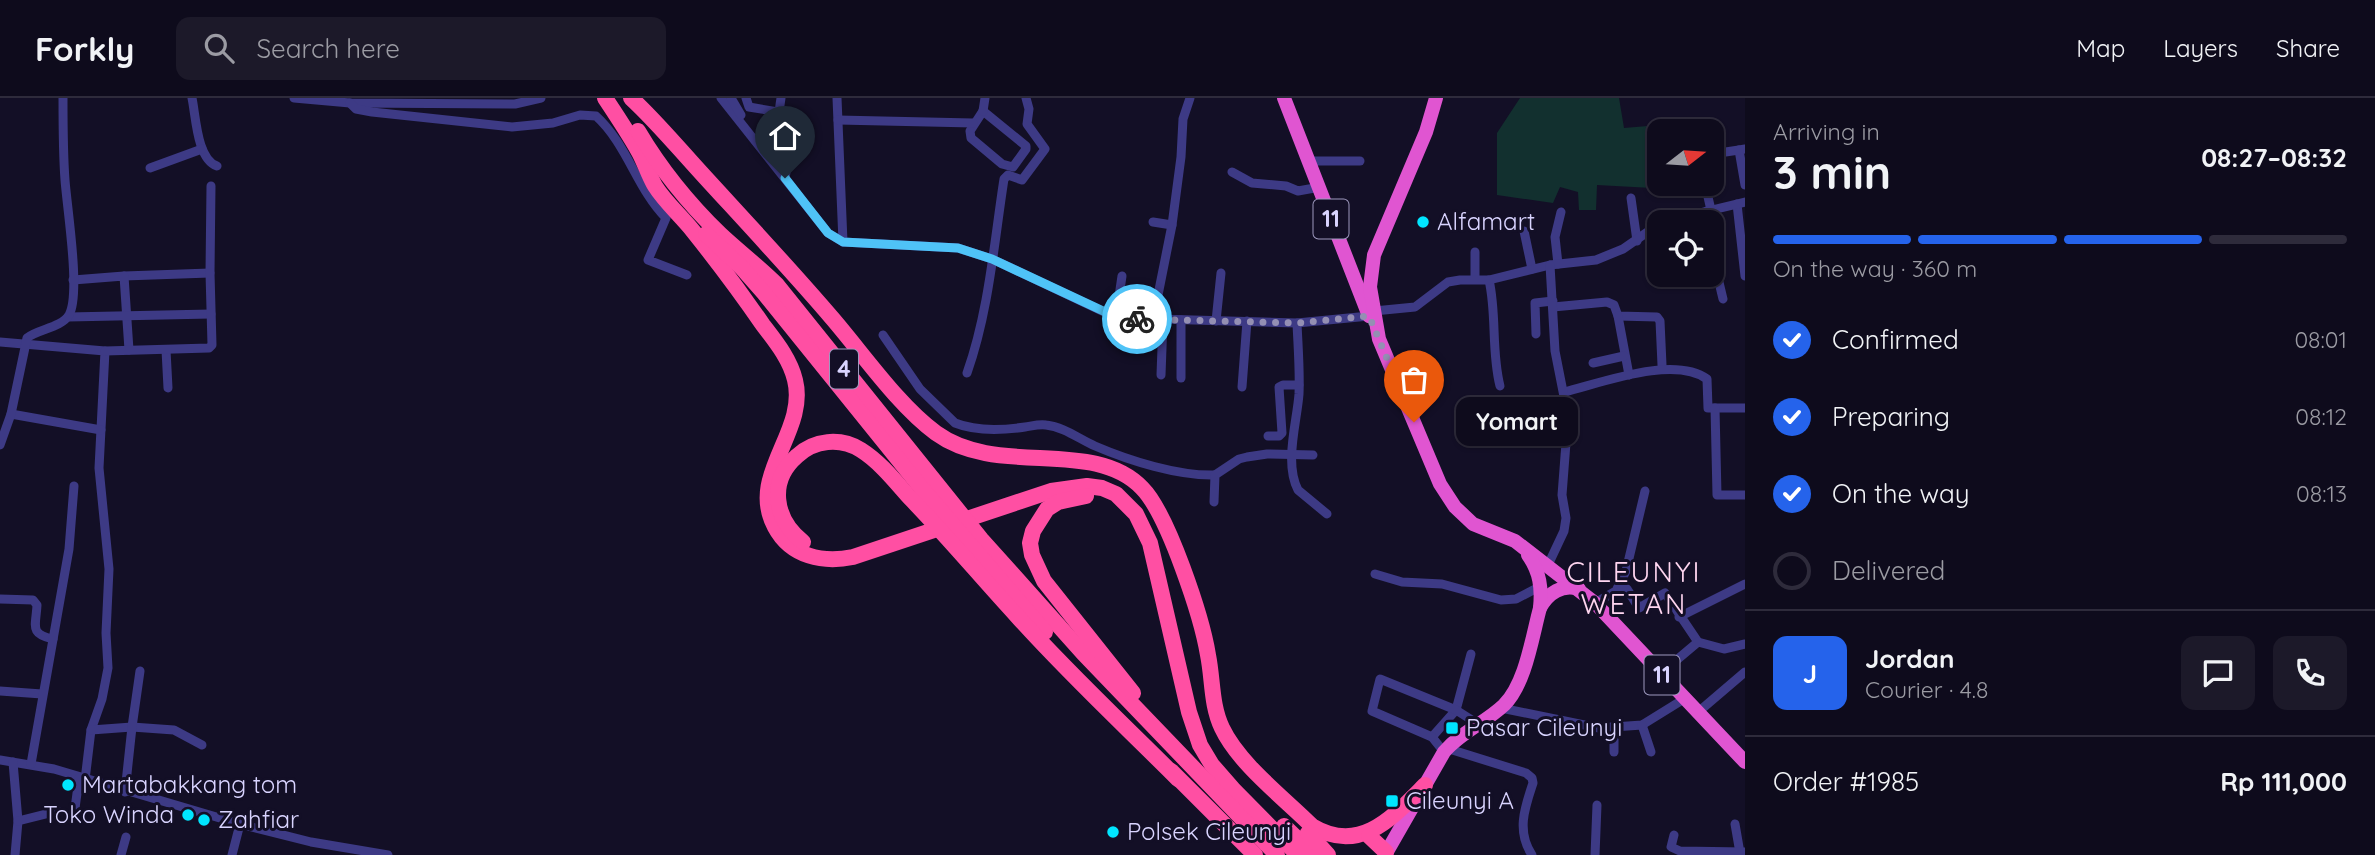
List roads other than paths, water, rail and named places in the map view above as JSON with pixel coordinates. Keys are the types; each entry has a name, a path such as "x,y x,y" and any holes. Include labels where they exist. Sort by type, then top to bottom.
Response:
{"highway":[{"name":"4","path":"605,98 638,151 691,219 764,293 923,490 1028,611 1083,653 1277,855"},
{"name":"4","path":"619,98 667,173 720,234 777,285 981,538 1028,611"},
{"path":"631,98 771,247 901,399 934,431 955,444 984,454 1081,461 1112,469 1131,478 1154,504 1170,537 1208,653 1214,704 1223,730 1241,755 1309,829 1328,855"},
{"name":"11","path":"1284,98 1351,274 1371,314 1379,339 1448,497 1473,524 1515,541 1595,603 1745,762"},
{"name":"11","path":"1371,314 1370,287 1374,255 1426,132 1436,98"},
{"path":"638,151 656,187 748,304 790,365 797,398 794,417 774,464 770,516 784,540 809,557 837,560 1051,491 1087,486 1116,494 1127,503 1140,521 1150,543 1195,735 1212,765 1298,855"},
{"path":"1351,274 1360,276 1371,271"},
{"path":"773,484 789,463 809,446 838,442 860,449 886,471 1028,611 1178,779 1255,855"},
{"path":"773,484 780,512 792,533 802,542 830,550 863,543 1059,479 1090,476 1121,486 1133,495 1149,516 1190,614 1209,675"},
{"path":"1164,609 1134,531 1119,509 1097,497 1071,497 1046,509 1030,543 1036,567 1044,581 1203,780"},
{"path":"1369,836 1385,853 1452,741 1501,708 1517,687 1540,608 1541,586 1534,564 1515,541"},
{"path":"1540,608 1547,597 1558,590 1569,587 1579,589"},
{"path":"1183,687 1201,730 1226,768 1314,855"},
{"path":"1309,829 1340,840 1359,840 1381,828 1425,785"}],"street":[{"path":"0,445 27,338 68,317 73,299 74,279 63,156 63,98"},
{"path":"192,98 206,160 217,166"},
{"path":"294,98 350,103 515,104 541,98"},
{"path":"721,98 828,233 843,242 945,247 992,259 1116,317 1297,323 1371,314 1415,307 1448,282 1489,280 1532,269 1596,260 1647,234"},
{"path":"731,98 754,138"},
{"path":"746,98 749,107 796,117 785,178"},
{"path":"779,112 781,98"},
{"path":"837,98 843,242"},
{"path":"983,111 1026,146 1013,167 1002,164 971,138 970,131 983,111 985,98"},
{"path":"967,373 976,348 1003,179 1008,175 1022,180 1045,149 1027,124 1029,109 1026,98"},
{"path":"1153,320 1178,187 1183,119 1190,98"},
{"path":"350,103 356,109 372,112 512,127 553,123 580,115 596,116 611,133 647,195 666,218 648,260 687,275"},
{"path":"838,120 973,123"},
{"path":"150,168 202,149"},
{"path":"1724,152 1742,150 1745,185"},
{"path":"1310,161 1360,161"},
{"path":"1232,172 1252,183 1286,186 1294,191 1320,187"},
{"path":"0,342 105,351 211,347 211,186"},
{"path":"1631,198 1637,241"},
{"path":"1713,210 1741,203 1745,276"},
{"path":"1548,565 1561,542 1566,518 1562,495 1569,417 1555,351 1553,304 1555,237 1560,212"},
{"path":"1153,222 1172,225"},
{"path":"1524,231 1532,269"},
{"path":"1475,252 1475,279"},
{"path":"74,279 210,273"},
{"path":"1216,321 1221,273"},
{"path":"124,276 129,350"},
{"path":"1116,317 1122,276"},
{"path":"1489,280 1494,302 1493,337 1500,386"},
{"path":"1720,287 1723,299"},
{"path":"1536,334 1535,303 1607,302 1614,305 1629,375"},
{"path":"68,317 211,314"},
{"path":"1618,316 1657,317 1660,321 1662,365"},
{"path":"1161,375 1163,320"},
{"path":"1181,320 1181,378"},
{"path":"1242,387 1247,321"},
{"path":"1297,323 1299,385 1292,454 1295,485 1327,514"},
{"path":"883,335 920,389 955,423 962,426 1002,429 1046,425 1070,432 1087,443 1124,458 1197,476 1223,472 1239,459 1292,454 1313,455"},
{"path":"166,350 168,388"},
{"path":"74,816 108,668 106,633 109,569 99,468 105,351"},
{"path":"1593,363 1624,356"},
{"path":"1564,392 1629,375 1663,370 1696,371 1707,379 1708,408 1745,408"},
{"path":"1268,436 1279,436 1282,433 1279,387 1299,385"},
{"path":"1715,408 1717,495 1745,495"},
{"path":"7,418 101,430"},
{"path":"1213,502 1215,475"},
{"path":"31,764 69,549 74,486"},
{"path":"1595,603 1611,595 1626,571 1645,491"},
{"path":"1376,574 1402,582 1442,584 1501,600 1516,599 1541,586"},
{"path":"1679,617 1745,584"},
{"path":"1618,587 1628,589 1639,608 1665,593 1698,642 1724,649 1745,644"},
{"path":"0,599 33,600 37,605 36,632 39,636 53,639"},
{"path":"1660,674 1698,642"},
{"path":"1432,737 1457,709 1471,654"},
{"path":"125,792 140,671"},
{"path":"1697,713 1745,672"},
{"path":"1478,724 1457,709 1380,679 1372,712 1432,737 1445,750 1526,773 1532,778 1533,783 1522,816 1525,839 1532,855"},
{"path":"0,691 42,694"},
{"path":"1501,708 1599,728 1642,724 1684,699"},
{"path":"1642,724 1651,752"},
{"path":"1614,726 1614,752"},
{"path":"92,730 132,727 174,730 202,746"},
{"path":"0,760 31,764 240,824 345,849 388,855"},
{"path":"13,762 18,821 15,855"},
{"path":"1594,855 1597,805"},
{"path":"18,821 58,811"},
{"path":"232,855 240,824"},
{"path":"1674,835 1671,847 1680,851 1743,852 1735,824"},
{"path":"121,855 126,837"}],"place":[{"name":"Alfamart","path":"1423,222"},
{"name":"Yomart","path":"1414,422"},
{"name":"Pasar Cileunyi","path":"1452,728"},
{"name":"Martabakkang tom","path":"68,785"},
{"name":"Cileunyi A","path":"1392,801"},
{"name":"Toko Winda","path":"188,815"},
{"name":"Zahfiar","path":"204,820"},
{"name":"Polsek Cileunyi","path":"1113,832"}],"district":[{"name":"CILEUNYI WETAN","path":"1634,588"}]}
